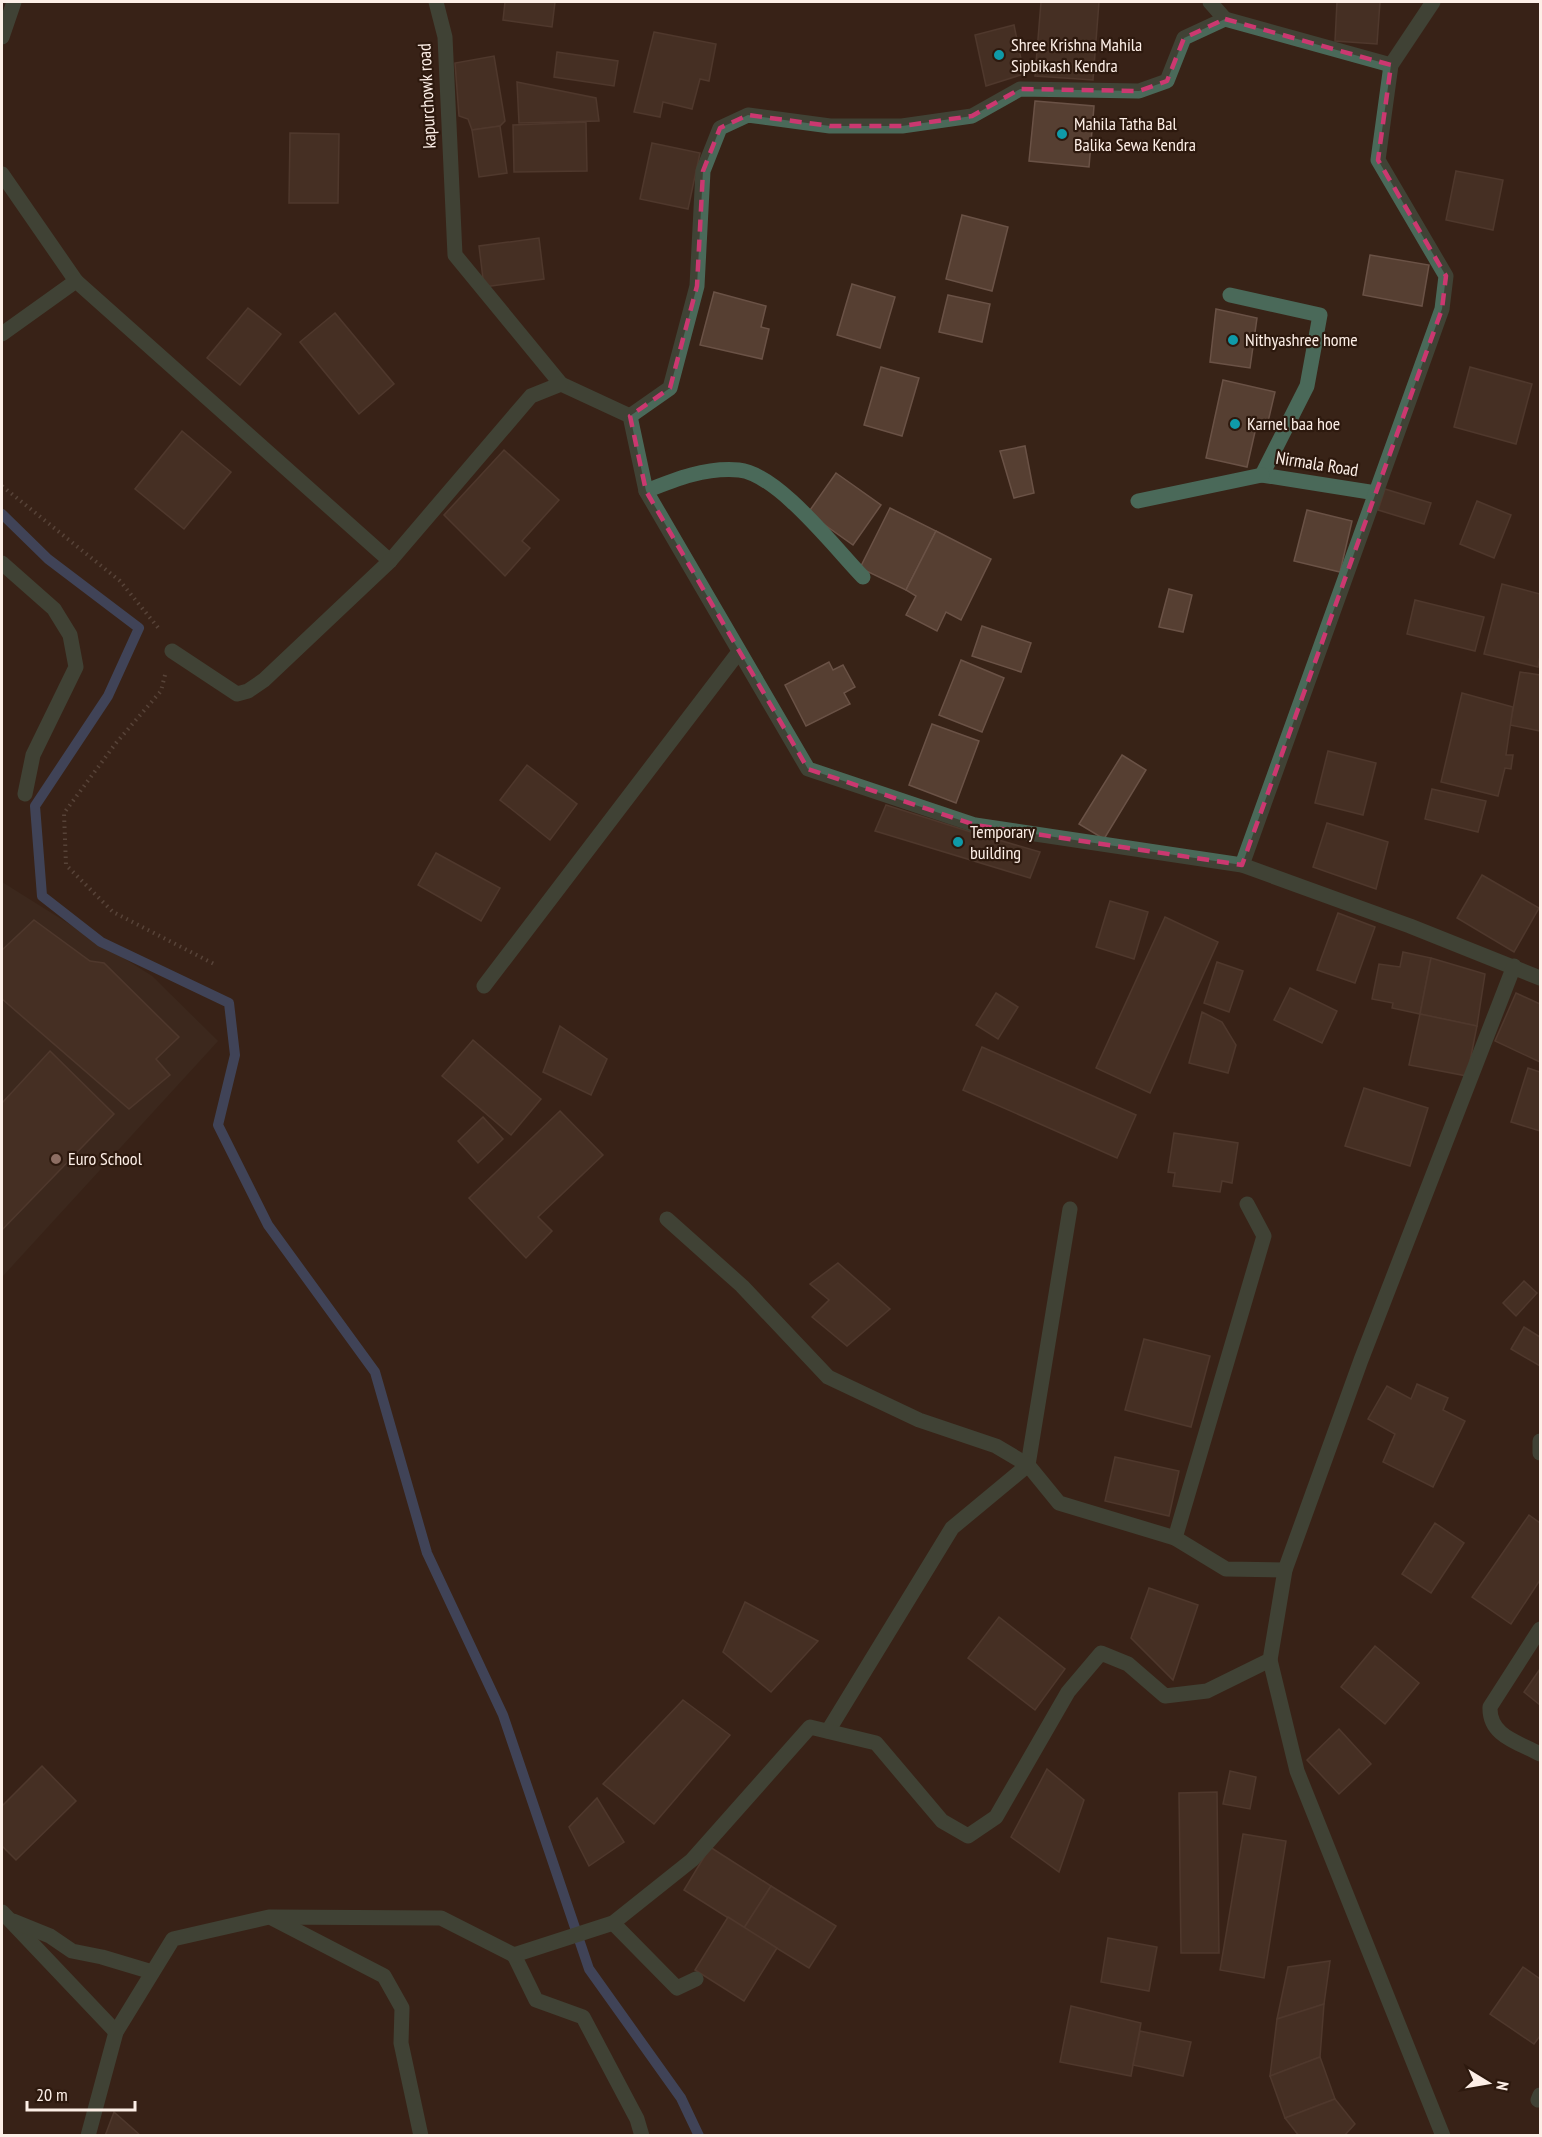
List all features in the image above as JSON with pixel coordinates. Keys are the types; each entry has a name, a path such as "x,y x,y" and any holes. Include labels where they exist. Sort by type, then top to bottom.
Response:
{"street":[{"path":"2,37 14,2"},
{"name":"kapurchowk road","path":"436,2 445,37 450,190 455,255 561,384"},
{"path":"1210,2 1225,19 1391,65"},
{"path":"1242,865 1442,309 1446,276 1378,160 1391,65 1433,2"},
{"path":"630,416 670,388 697,286 703,171 720,128 748,115 830,126 902,126 972,116 1020,89 1139,91 1167,81 1184,38 1225,19"},
{"path":"2,174 76,280 390,561"},
{"path":"2,334 76,280"},
{"name":"Nirmala Road","path":"1230,295 1320,315 1307,386 1262,475 1376,493"},
{"path":"172,651 237,694 248,692 264,680 390,561 531,396 561,384 630,416"},
{"path":"630,416 646,491 738,654 808,769 975,825 1242,865 1514,966 1540,978"},
{"path":"646,491 691,474 741,470 780,489 863,577"},
{"path":"1138,501 1262,475"},
{"path":"2,563 54,609 70,635 76,667 33,755 25,794"},
{"path":"484,986 738,654"},
{"path":"1443,2136 1297,1771 1270,1660 1285,1570 1361,1360 1514,966"},
{"path":"1175,1538 1264,1236 1248,1204"},
{"path":"828,1731 952,1528 1028,1465 1070,1209"},
{"path":"667,1219 742,1286 828,1377 919,1420 996,1446 1028,1465 1059,1503 1175,1538 1226,1569 1285,1570"},
{"path":"1540,1441 1540,1453"},
{"path":"1540,1629 1490,1707 1490,1719 1495,1730 1540,1754"},
{"path":"514,1955 607,1925 692,1860 810,1726 876,1743 942,1821 968,1836 996,1817 1068,1692 1101,1653 1128,1664 1165,1695 1207,1691 1270,1660"},
{"path":"4,1915 50,1936 72,1951 102,1957 152,1972"},
{"path":"4,1915 116,2032"},
{"path":"269,1917 384,1976 402,2008 401,2043 421,2136"},
{"path":"88,2136 116,2032 173,1939 269,1917 441,1918 514,1955 536,2001 583,2017 637,2120 642,2136"},
{"path":"607,1925 677,1988 696,1979"}],"path":[{"path":"2,486 120,581 155,622 172,651 161,691 116,743 64,813 66,865 113,912 216,965"}],"highlighted area":[{"path":"1225,19 1391,65 1378,160 1446,276 1442,309 1242,865 975,825 808,769 646,491 630,416 670,388 697,286 703,171 720,128 748,115 830,126 902,126 972,116 1020,89 1139,91 1167,81 1184,38"}],"shaded area":[{"name":"Euro School","path":"2,882 152,976 218,1041 2,1277"}],"building":[{"path":"505,2 555,2 552,27 503,20"},
{"path":"1041,2 1099,2 1093,80 1035,76"},
{"path":"1337,2 1380,2 1377,44 1335,41"},
{"name":"Shree Krishna Mahila Sipbikash Kendra","path":"1014,25 1024,74 986,86 975,35"},
{"path":"654,32 716,44 709,81 700,79 692,109 663,102 660,117 634,112"},
{"path":"557,52 618,61 614,86 554,77"},
{"path":"494,56 505,121 500,126 472,130 468,119 459,116 455,63"},
{"path":"517,82 596,98 599,121 519,123"},
{"name":"Mahila Tatha Bal Balika Sewa Kendra","path":"1035,101 1094,106 1089,167 1029,161"},
{"path":"586,122 587,171 514,172 513,125"},
{"path":"500,126 507,173 479,177 472,130"},
{"path":"290,133 339,134 338,203 289,203"},
{"path":"652,143 700,153 688,209 640,199"},
{"path":"1456,171 1503,180 1493,230 1446,220"},
{"path":"962,215 1008,227 992,291 946,279"},
{"path":"539,238 544,279 484,287 479,246"},
{"path":"1370,255 1429,265 1422,306 1363,295"},
{"path":"852,284 895,297 880,348 837,335"},
{"path":"714,292 766,306 761,327 769,329 762,359 700,345"},
{"path":"948,295 990,304 982,342 939,332"},
{"path":"248,308 281,334 240,385 207,358"},
{"name":"Nithyashree home","path":"1216,309 1257,318 1250,368 1210,362"},
{"path":"335,313 394,384 359,414 300,342"},
{"path":"881,367 919,378 902,436 864,425"},
{"path":"1470,367 1532,384 1516,444 1454,427"},
{"name":"Karnel baa hoe","path":"1223,380 1275,392 1267,426 1257,423 1247,467 1206,458"},
{"path":"182,431 231,472 184,529 135,489"},
{"path":"1025,446 1034,493 1014,498 1000,451"},
{"path":"504,450 559,500 522,541 530,548 505,576 444,515"},
{"path":"836,473 881,505 853,545 808,513"},
{"path":"1385,489 1431,503 1424,524 1378,510"},
{"path":"1477,501 1511,515 1494,558 1460,544"},
{"path":"890,508 936,531 906,590 860,568"},
{"path":"1307,510 1352,521 1340,572 1294,561"},
{"path":"936,531 991,559 961,620 946,612 937,631 906,615 916,596 906,590"},
{"path":"1502,584 1540,594 1538,667 1484,654"},
{"path":"1169,589 1192,595 1183,632 1159,627"},
{"path":"1415,600 1484,617 1475,651 1407,634"},
{"path":"982,626 1031,643 1021,672 972,656"},
{"path":"961,660 1004,678 982,732 939,715"},
{"path":"829,662 833,670 843,665 855,687 844,693 850,704 806,726 785,685"},
{"path":"1520,672 1540,675 1540,731 1510,725"},
{"path":"1462,693 1513,707 1506,755 1513,755 1511,769 1505,768 1498,796 1441,782"},
{"path":"932,724 979,741 956,803 909,785"},
{"path":"1328,751 1376,763 1363,815 1315,803"},
{"path":"1122,755 1146,770 1104,839 1079,824"},
{"path":"527,765 577,804 550,840 500,800"},
{"path":"1432,789 1486,801 1478,832 1425,819"},
{"name":"Temporary building","path":"886,805 1040,852 1030,878 875,831"},
{"path":"1327,823 1388,842 1376,889 1313,867"},
{"path":"436,853 500,888 481,921 418,885"},
{"path":"1482,875 1539,908 1514,952 1457,918"},
{"path":"1110,901 1148,912 1134,959 1096,947"},
{"path":"1338,913 1375,927 1355,983 1317,970"},
{"path":"1165,917 1218,942 1150,1093 1096,1068"},
{"path":"34,920 90,961 104,963 179,1037 156,1059 170,1075 129,1109 2,999 2,950"},
{"path":"1403,952 1431,958 1420,1014 1392,1008 1393,1003 1372,999 1379,964 1400,967"},
{"path":"1431,958 1485,974 1477,1026 1420,1014"},
{"path":"1217,962 1243,971 1229,1012 1204,1003"},
{"path":"1290,988 1337,1011 1322,1043 1274,1020"},
{"path":"996,993 1018,1007 998,1039 976,1025"},
{"path":"1516,993 1540,1004 1540,1062 1495,1041"},
{"path":"1202,1012 1222,1022 1236,1045 1228,1073 1189,1063"},
{"path":"1420,1014 1477,1026 1467,1076 1409,1065"},
{"path":"560,1026 607,1059 591,1095 543,1072"},
{"path":"473,1040 541,1099 511,1135 442,1076"},
{"path":"982,1047 1136,1115 1117,1158 963,1090"},
{"path":"50,1051 114,1114 2,1230 2,1103"},
{"path":"1528,1068 1540,1072 1540,1131 1511,1122"},
{"path":"1364,1088 1428,1108 1410,1166 1345,1146"},
{"path":"560,1111 603,1155 538,1217 552,1231 526,1258 469,1198"},
{"path":"483,1117 503,1139 478,1163 458,1141"},
{"path":"1174,1133 1238,1143 1232,1183 1222,1181 1220,1192 1173,1186 1175,1173 1168,1172"},
{"path":"838,1263 890,1309 847,1346 812,1317 829,1300 810,1284"},
{"path":"1524,1281 1537,1293 1516,1316 1503,1303"},
{"path":"1524,1327 1540,1337 1540,1366 1511,1349"},
{"path":"1144,1339 1210,1356 1191,1427 1125,1410"},
{"path":"1417,1384 1448,1398 1443,1410 1465,1421 1433,1487 1383,1462 1395,1434 1368,1419 1387,1386 1411,1399"},
{"path":"1115,1457 1179,1471 1169,1516 1105,1501"},
{"path":"1529,1515 1540,1523 1540,1580 1511,1624 1472,1597"},
{"path":"1435,1523 1464,1543 1431,1593 1402,1574"},
{"path":"1149,1588 1198,1605 1173,1680 1131,1638"},
{"path":"745,1602 818,1641 771,1692 723,1652"},
{"path":"999,1617 1065,1669 1035,1710 968,1658"},
{"path":"1375,1646 1419,1683 1385,1724 1341,1687"},
{"path":"1540,1669 1540,1705 1524,1692"},
{"path":"683,1700 730,1735 654,1824 603,1784"},
{"path":"1339,1729 1371,1764 1339,1794 1307,1760"},
{"path":"42,1766 76,1801 16,1860 2,1846 2,1806"},
{"path":"1047,1769 1084,1800 1059,1872 1011,1837"},
{"path":"1230,1771 1256,1777 1250,1809 1223,1804"},
{"path":"1217,1792 1219,1953 1181,1953 1179,1793"},
{"path":"597,1798 624,1842 589,1866 569,1827"},
{"path":"1243,1834 1286,1841 1264,1978 1220,1970"},
{"path":"710,1847 771,1886 744,1928 684,1890"},
{"path":"771,1886 836,1926 809,1968 744,1928"},
{"path":"728,1917 777,1948 744,2001 695,1970"},
{"path":"1108,1938 1157,1947 1149,1991 1101,1982"},
{"path":"1330,1961 1324,2004 1277,2019 1288,1967"},
{"path":"1523,1967 1540,1979 1540,2036 1534,2044 1490,2014"},
{"path":"1324,2004 1320,2057 1270,2076 1277,2019"},
{"path":"1071,2006 1141,2023 1131,2076 1060,2062"},
{"path":"1140,2031 1191,2042 1183,2076 1133,2065"},
{"path":"1320,2057 1335,2099 1285,2118 1270,2076"},
{"path":"1335,2099 1355,2124 1344,2136 1299,2136 1285,2118"},
{"path":"114,2112 141,2136 105,2136"}],"waterway":[{"path":"2,514 48,559 139,628 108,696 35,806 42,896 101,942 229,1003 235,1055 218,1125 268,1225 375,1372 427,1553 503,1715 589,1969 681,2098 699,2136"}],"place":[{"name":"Shree Krishna Mahila Sipbikash Kendra","path":"999,55"},
{"name":"Mahila Tatha Bal Balika Sewa Kendra","path":"1062,134"},
{"name":"Nithyashree home","path":"1233,340"},
{"name":"Karnel baa hoe","path":"1235,424"},
{"name":"Temporary building","path":"958,842"},
{"name":"Euro School","path":"56,1159"}]}
